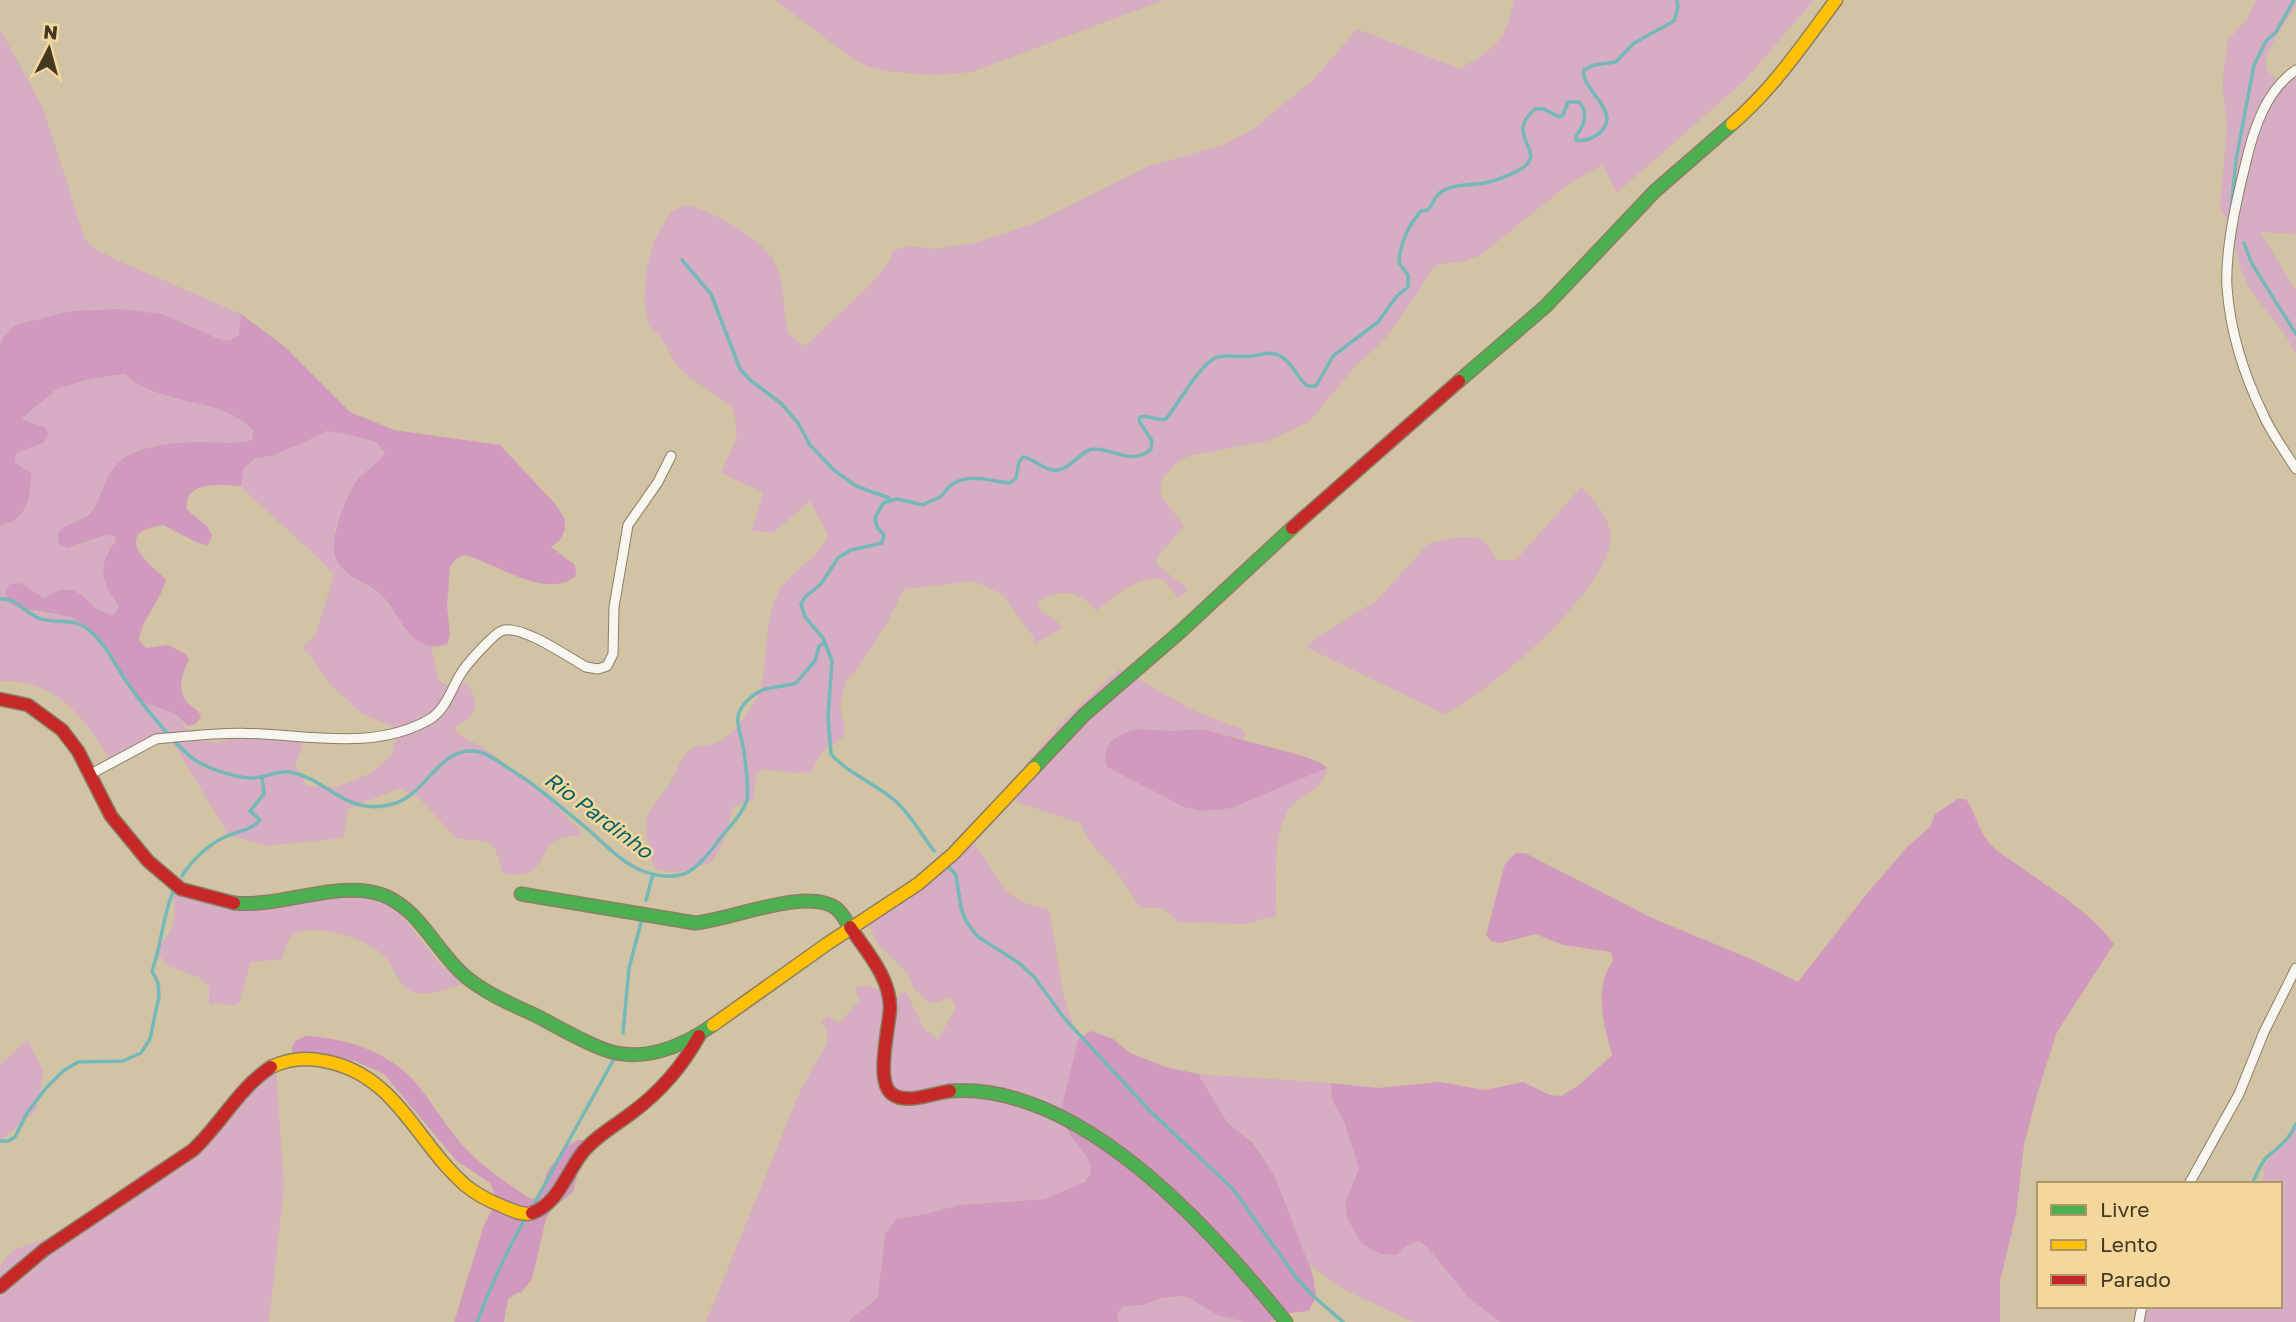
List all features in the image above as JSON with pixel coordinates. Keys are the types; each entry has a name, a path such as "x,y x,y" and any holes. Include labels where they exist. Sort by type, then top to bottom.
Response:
{"main road":[{"path":"0,699 28,705 62,730 78,751 111,816 157,871 181,889 227,902 254,905 337,892 371,892 391,898 406,908 470,981 596,1047 628,1055 654,1054 685,1043 918,884 953,854 1084,715 1180,632 1328,495 1546,306 1655,191 1744,114 1796,54 1836,0"},
{"path":"521,894 704,923 806,899 831,904 838,909 875,963 887,989 890,1006 883,1077 884,1087 889,1092 897,1097 908,1098 961,1090 1004,1094 1039,1106 1098,1139 1140,1169 1193,1219 1286,1322"},
{"path":"0,1287 44,1250 206,1140 240,1096 261,1074 278,1063 309,1058 326,1059 344,1063 363,1073 382,1087 412,1120 447,1167 467,1186 498,1204 527,1215 541,1210 553,1198 580,1154 667,1085 699,1035"}],"street":[{"path":"2296,70 2274,91 2251,139 2232,234 2227,287 2244,370 2264,417 2296,469"},
{"path":"89,775 156,739 261,734 320,740 366,738 408,728 439,712 460,674 474,656 498,632 505,630 520,632 591,669 607,666 613,654 614,607 628,525 658,482 671,456"},
{"path":"2190,1182 2239,1094 2264,1032 2296,968"}],"shaded area":[{"path":"775,0 1164,0 972,72 930,75 869,67 849,56"},
{"path":"1514,0 1814,0 1745,80 1617,193 1603,165 1570,183 1481,255 1462,262 1440,264 1431,270 1384,340 1354,368 1309,422 1268,441 1188,456 1174,465 1163,478 1160,494 1184,526 1159,555 1156,564 1188,589 1178,598 1163,579 1135,583 1096,611 1083,598 1075,595 1053,595 1037,603 1038,607 1062,628 1033,644 1034,638 1003,595 974,581 904,589 886,625 857,670 846,681 840,705 845,730 843,737 823,751 811,772 793,773 764,769 757,774 753,800 733,807 724,840 712,862 678,872 656,869 648,844 647,824 650,811 686,754 696,747 723,740 735,729 754,703 763,677 769,622 777,595 788,579 818,552 828,535 810,501 773,533 752,530 763,492 721,473 737,437 734,410 681,370 664,342 649,326 644,300 647,268 654,240 672,211 686,205 709,213 748,235 769,254 778,271 788,333 805,346 868,287 887,265 894,250 910,246 936,249 975,243 1033,224 1149,166 1221,146 1253,129 1313,80 1357,29 1460,69 1490,49 1503,35"},
{"path":"2256,0 2296,0 2296,5 2267,57 2266,66 2274,78 2283,84 2296,74 2296,234 2260,232 2296,290 2296,356 2286,336 2244,277 2229,237 2231,229 2220,208 2227,126 2223,74 2228,40 2247,19"},
{"path":"0,29 43,108 85,239 92,247 117,260 241,314 239,335 229,341 219,339 162,314 120,309 15,325 3,337 0,346"},
{"path":"120,309 162,314 229,341 239,335 241,314 284,346 350,412 394,430 500,445 556,505 565,519 565,529 560,540 551,547 575,565 576,576 564,583 535,582 465,555 456,559 450,567 447,606 450,635 447,644 428,646 421,643 409,633 379,593 345,571 334,550 338,524 349,493 358,479 385,453 376,442 326,431 271,456 255,458 243,470 241,486 205,486 191,493 187,500 187,510 207,526 212,535 208,545 198,543 163,525 139,534 136,541 142,556 166,579 139,640 146,648 168,645 187,655 189,660 182,677 181,689 185,700 201,718 188,726 174,713 137,700 102,644 87,629 71,617 16,607 5,592 10,584 20,583 44,598 68,590 82,596 103,612 113,615 119,607 106,585 103,570 107,554 116,540 115,536 105,535 68,548 59,544 57,534 92,511 112,469 126,457 147,448 170,444 246,442 252,440 253,430 240,419 224,412 155,392 125,374 94,378 58,388 21,419 46,428 48,435 43,443 16,453 15,463 31,473 30,492 19,516 0,527 0,346 3,337 15,325 72,311"},
{"path":"126,374 155,392 224,411 253,430 252,440 147,447 131,453 117,464 108,475 92,510 57,534 59,544 77,546 105,535 115,536 103,570 107,588 119,607 113,615 102,612 76,592 68,590 44,598 20,583 10,584 35,612 71,617 87,629 102,644 137,700 174,713 197,740 221,742 241,731 271,728 290,734 303,746 295,765 307,786 337,787 371,773 392,755 396,739 391,726 361,713 328,682 307,651 302,649 316,634 334,575 241,486 243,470 255,458 271,456 326,431 376,442 385,454 351,488 334,531 349,574 381,595 412,636 431,646 439,681 450,687 467,683 474,696 475,705 469,718 455,729 458,734 484,748 546,795 580,831 579,836 556,840 534,869 523,874 503,874 496,852 489,842 456,838 420,799 400,788 348,809 343,838 266,846 228,834 168,734 114,765 92,732 69,705 40,687 21,682 0,681 0,527 18,519 26,507 31,473 15,463 16,453 43,443 45,428 20,419 58,388 94,378"},
{"path":"1581,487 1603,513 1610,532 1607,554 1594,580 1546,635 1518,661 1464,703 1444,714 1306,647 1377,600 1429,543 1459,537 1479,538 1498,560 1516,560"},
{"path":"1120,669 1197,712 1242,729 1245,734 1244,739 1203,729 1140,729 1116,736 1107,767 1166,798 1289,782 1327,768 1321,782 1293,805 1283,822 1277,849 1276,918 1264,918 1245,924 1178,922 1163,908 1140,908 1120,876 1090,842 1080,823 1000,794 1068,716"},
{"path":"1140,729 1203,729 1303,756 1327,768 1231,808 1204,811 1184,807 1107,767 1105,758 1108,745 1118,736"},
{"path":"1958,799 1966,799 1992,846 2082,911 2114,944 2057,1032 2038,1091 2024,1145 2016,1214 2000,1281 2000,1322 1500,1322 1468,1297 1419,1241 1406,1246 1397,1255 1381,1254 1362,1244 1348,1220 1345,1202 1359,1169 1344,1121 1332,1100 1331,1083 1378,1088 1439,1082 1485,1090 1523,1082 1550,1095 1561,1096 1578,1086 1612,1055 1602,1007 1603,983 1613,961 1611,952 1563,945 1536,934 1500,943 1491,941 1486,935 1505,864 1516,853 1525,853 1652,918 1751,959 1798,982 1865,896 1908,846 1930,827 1935,814"},
{"path":"961,836 976,846 1008,892 1022,901 1049,910 1064,997 1078,1039 1062,1106 1070,1135 1091,1166 1090,1174 1079,1185 1045,1199 959,1205 896,1219 885,1234 878,1296 849,1322 706,1322 801,1089 828,1042 827,1031 821,1022 827,1016 839,1023 860,1000 855,992 856,988 861,986 876,988 891,1001 906,991 924,1029 938,1039 956,1008 948,998 931,1004 914,989 908,975 878,945 865,915 901,892"},
{"path":"171,878 184,887 230,901 376,896 398,911 441,965 465,983 432,993 413,992 403,985 387,960 376,949 340,934 313,930 293,935 287,943 282,959 251,962 239,1003 234,1006 219,1003 209,1005 209,987 201,978 168,966 158,954 171,929 174,916"},
{"path":"1091,1031 1113,1039 1130,1053 1165,1067 1198,1074 1227,1122 1253,1143 1274,1174 1313,1275 1316,1297 1309,1311 1289,1313 1270,1322 1245,1322 1217,1315 1192,1299 1182,1296 1163,1298 1144,1305 1124,1306 1117,1313 1119,1322 849,1322 878,1296 885,1234 896,1219 959,1205 1045,1199 1084,1182 1090,1174 1091,1166 1070,1135 1064,1122 1062,1106 1078,1039"},
{"path":"305,1036 351,1043 393,1062 416,1083 465,1148 491,1171 529,1198 536,1199 548,1170 565,1148 577,1140 586,1140 573,1192 551,1210 546,1219 532,1279 522,1292 508,1299 504,1322 454,1322 484,1225 493,1208 494,1193 491,1184 456,1160 384,1074 355,1061 331,1057 295,1059 292,1049 295,1041"},
{"path":"27,1040 44,1072 36,1111 0,1141 0,1065"},
{"path":"276,1067 284,1187 269,1322 0,1322 0,1266 13,1250 48,1238 116,1194 148,1169 189,1147"},
{"path":"1198,1074 1331,1083 1332,1100 1344,1121 1359,1169 1345,1202 1406,1246 1419,1241 1427,1247 1468,1297 1500,1322 1413,1322 1343,1289 1309,1264 1274,1174 1254,1143 1227,1122"},
{"path":"2296,1124 2296,1322 2145,1322 2147,1308 2282,1308 2282,1182 2262,1182 2264,1166"},
{"path":"1172,1296 1192,1299 1217,1315 1245,1322 1119,1322 1117,1313 1124,1306 1144,1305"}],"waterway":[{"name":"Rio Pardinho","path":"934,851 899,804 831,754 828,717 832,661 823,638 805,617 801,604 805,597 821,584 838,558 851,550 882,543 884,535 877,527 875,518 883,503 897,499 923,505 940,497 952,484 962,480 982,479 1010,483 1016,478 1019,462 1023,457 1048,469 1058,470 1094,449 1130,456 1144,454 1151,449 1152,441 1139,421 1140,417 1166,419 1197,375 1218,357 1274,354 1286,360 1307,386 1316,386 1333,356 1378,322 1397,296 1408,287 1408,275 1399,263 1401,249 1412,223 1421,211 1428,210 1437,196 1446,189 1493,181 1525,166 1531,154 1523,127 1526,118 1535,109 1544,109 1559,117 1563,115 1568,102 1579,102 1584,110 1584,119 1576,140 1587,140 1598,134 1605,126 1607,118 1600,101 1584,77 1584,70 1594,65 1616,62 1634,43 1674,21 1678,8 1677,0"},
{"path":"2231,210 2236,160 2254,65 2266,41 2276,32 2294,0"},
{"path":"2244,243 2252,264 2296,334"},
{"path":"682,260 711,294 740,369 782,404 798,423 810,445 834,470 856,486 889,498"},
{"name":"Rio Pardinho","path":"0,599 15,603 38,618 85,627 102,644 130,687 168,734 187,754 208,767 246,778 290,772 304,776 351,802 379,807 407,797 455,755 467,751 480,752 540,790 630,864 660,876 684,874 699,864 745,806 746,774 738,723 742,707 759,692 796,683 815,661 819,646 824,643"},
{"path":"182,876 206,849 225,837 248,829 260,820 250,811 264,794 262,777"},
{"path":"947,865 956,875 961,908 966,921 977,936 1019,963 1035,978 1064,1018 1151,1112 1233,1189 1296,1277 1343,1322"},
{"path":"646,900 653,874"},
{"path":"0,1141 15,1137 27,1113 63,1071 78,1062 123,1061 141,1053 150,1039 159,996 158,983 152,971 173,892"},
{"path":"623,1033 629,968 642,919"},
{"path":"535,1202 615,1057"},
{"path":"2253,1182 2266,1158 2286,1140 2296,1124"},
{"path":"477,1322 499,1269 525,1219"}],"traffic: fast":[{"path":"1459,381 1546,306 1655,191 1732,124"},
{"path":"1034,768 1084,715 1180,632 1292,528"},
{"path":"234,903 271,902 348,890 383,895 408,911 455,967 483,989 579,1039 617,1053 632,1055 661,1051 688,1040 713,1025"},
{"path":"521,894 695,923 769,906 808,901 824,903 837,909 850,927"},
{"path":"950,1091 999,1095 1047,1110 1094,1136 1139,1168 1181,1206 1220,1245 1286,1322"}],"traffic: slow":[{"path":"1732,124 1774,81 1836,0"},
{"path":"713,1025 827,944 918,884 953,854 1034,768"},
{"path":"271,1067 304,1059 349,1068 387,1094 465,1185 509,1209 532,1213"}],"traffic: jam":[{"path":"1292,528 1459,381"},
{"path":"0,699 28,705 62,730 78,751 111,816 148,861 181,889 234,903"},
{"path":"850,927 876,965 889,998 884,1054 884,1078 887,1088 892,1094 905,1098 950,1091"},
{"path":"532,1213 556,1195 588,1146 662,1087 699,1036"},
{"path":"0,1287 44,1250 193,1150 249,1085 271,1067"}]}
